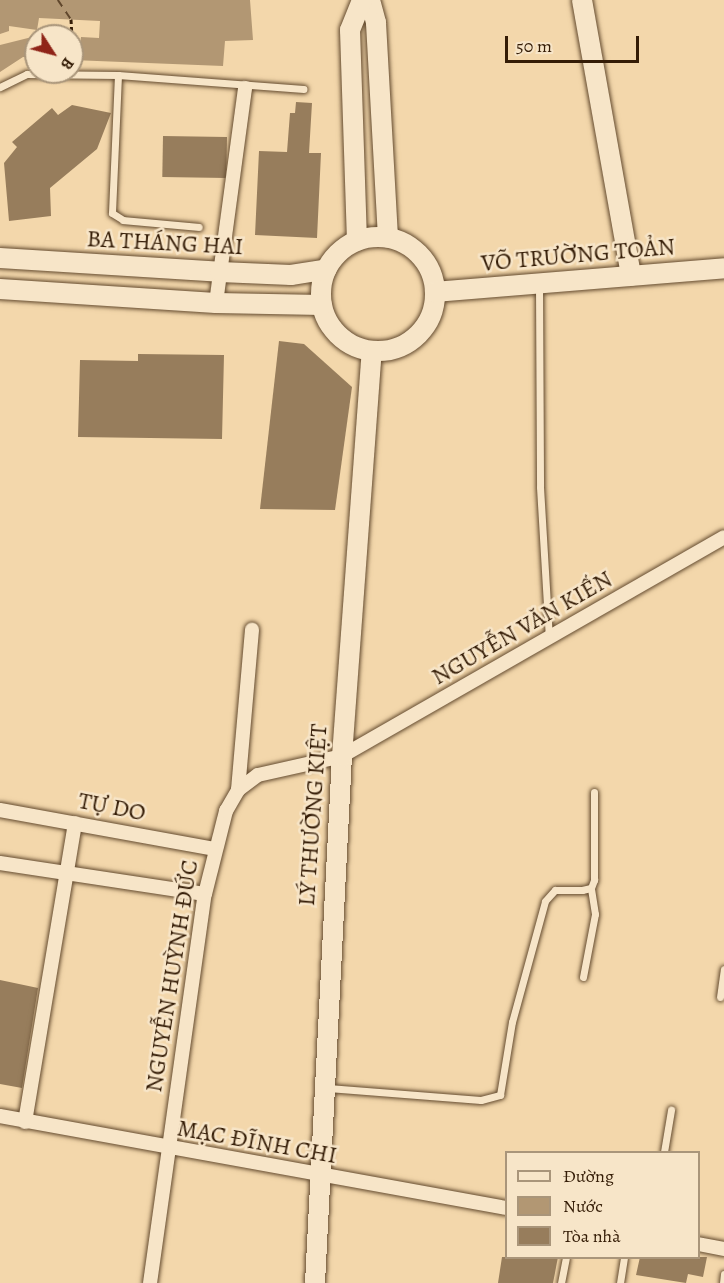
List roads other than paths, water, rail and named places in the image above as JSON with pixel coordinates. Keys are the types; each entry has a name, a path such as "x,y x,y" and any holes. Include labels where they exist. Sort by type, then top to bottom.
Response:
{"main road":[{"path":"357,241 350,30 362,0"},
{"path":"370,0 376,23 388,238"},
{"path":"582,0 631,276"},
{"path":"388,238 421,256 435,292 433,311 410,342 372,351 339,336 322,305 327,269 357,241 388,238"},
{"name":"BA THÁNG HAI","path":"0,258 220,273 291,274 327,269"},
{"name":"VÕ TRƯỜNG TOẢN","path":"435,292 724,268"},
{"path":"0,288 216,303 322,305"},
{"name":"LÝ THƯỜNG KIỆT","path":"315,1283 322,1087 342,756 372,351"}],"street":[{"path":"216,303 245,88"},
{"name":"NGUYỄN VĂN KIẾN","path":"342,756 724,537"},
{"name":"NGUYỄN HUỲNH ĐỨC","path":"150,1283 205,894 215,849 238,790 252,630"},
{"path":"238,790 258,775 342,756"},
{"name":"TỰ DO","path":"0,810 215,849"},
{"path":"25,1122 75,823"},
{"path":"0,863 205,894"},
{"name":"MẠC ĐĨNH CHI","path":"0,1116 169,1150 505,1209"},
{"path":"700,1244 724,1249"}],"lane":[{"path":"0,87 27,74 118,75 245,88 303,89"},
{"path":"118,75 112,213 123,220 200,227"},
{"path":"539,283 540,487 549,639"},
{"path":"583,977 595,914 591,888 597,852 594,792"},
{"path":"322,1087 481,1100 500,1095 512,1022 545,901 555,890 591,888"},
{"path":"720,997 724,969"},
{"path":"664,1151 671,1110"},
{"path":"561,1283 566,1259"},
{"path":"620,1283 624,1259"},
{"path":"723,1283 724,1274"}],"water":[{"path":"0,0 250,0 253,40 225,41 223,66 84,60 84,24 24,24 24,57 0,72"}]}
